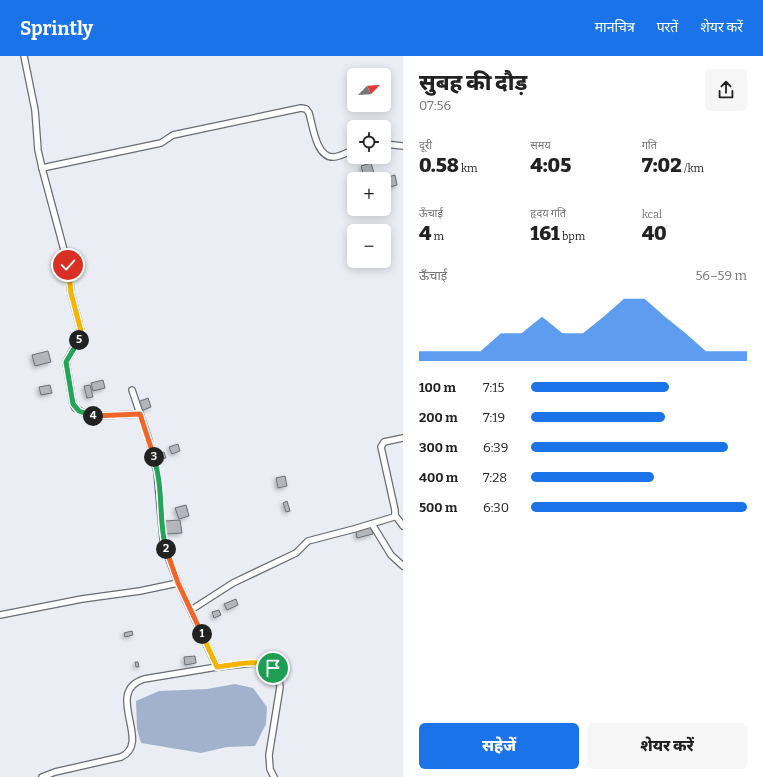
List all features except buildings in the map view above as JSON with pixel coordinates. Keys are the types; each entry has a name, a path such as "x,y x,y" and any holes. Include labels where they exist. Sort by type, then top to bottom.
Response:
{"street":[{"path":"26,57 35,110 38,150 68,265 71,293 81,331 80,337 66,362 73,404 79,411 94,416 140,414"},
{"path":"42,168 161,142 173,135 301,108 306,109 309,113 318,144 324,154 334,157 347,152"},
{"path":"391,145 403,146"},
{"path":"132,390 153,452 158,477 163,539 178,583 217,667"},
{"path":"403,438 384,442 381,446 395,515 403,526"},
{"path":"191,610 233,583 296,554 308,541 390,519 395,515"},
{"path":"372,524 391,555 403,566"},
{"path":"0,615 82,599 140,591 178,583"},
{"path":"42,777 55,772 121,757 127,754 132,746 133,740 127,696 128,690 137,681 217,667 252,663 266,664 273,668 279,679 279,698 269,755 270,769 274,777"}],"water":[{"path":"235,684 253,688 267,707 266,724 255,746 227,747 201,753 141,743 137,729 136,701 159,691 207,689"}],"route":[{"path":"68,265 70,274 70,288 81,331 80,337 66,362 75,408 86,414 94,416 140,414 153,452 157,472 163,539 166,551 178,583 197,621 217,667 261,663 273,668"}]}
